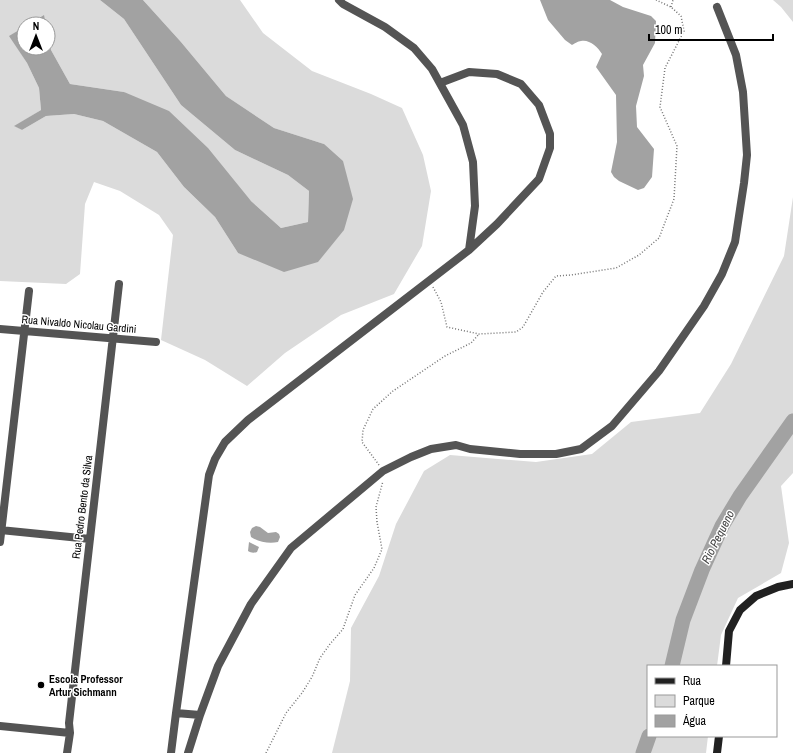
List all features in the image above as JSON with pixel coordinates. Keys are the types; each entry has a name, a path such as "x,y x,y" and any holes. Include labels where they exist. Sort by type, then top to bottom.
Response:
{"main road":[{"path":"726,665 729,631 740,610 756,596 778,587 793,584"},
{"path":"717,753 719,737"}],"street":[{"path":"338,0 384,27 414,48 432,70 463,125 473,162 475,206 469,250"},
{"path":"188,753 218,666 251,604 291,548 383,471 430,449 456,446 470,449 520,454 556,454 581,449 612,426 659,371 704,306 722,274 735,242 747,155 743,92 736,55 717,7"},
{"path":"171,753 209,475 215,459 225,442 248,420 469,250 497,224 539,179 550,148 550,134 539,105 521,84 497,74 469,72 440,83"},
{"name":"Rua Pedro Bento da Silva","path":"68,753 70,733 69,723 119,284"},
{"path":"0,542 29,291"},
{"name":"Rua Nivaldo Nicolau Gardini","path":"0,329 156,342"},
{"path":"1,530 90,539"},
{"path":"176,713 200,715"},
{"path":"0,726 70,733"}],"path":[{"path":"429,280 441,302 447,327 479,334 516,332 523,327 543,292 556,276 616,268 639,255 659,238 674,199 678,146 660,107 665,68 684,31 681,16 671,7 656,0"},
{"path":"671,7 673,0"},
{"path":"266,753 286,714 312,677 320,658 343,629 356,595 374,568 382,549 376,507 383,482 383,471 362,442 363,430 373,409 394,391 445,356 471,343 479,334"}],"green space":[{"path":"0,0 100,0 124,19 181,105 235,150 288,175 309,191 308,222 281,228 124,92 70,84 54,56 56,56 56,16 16,16 16,32 10,36 16,46 16,56 23,56 39,88 41,110 15,126 22,130 46,116 74,114 103,121 157,152 184,187 215,217 238,253 318,262 324,144 274,128 226,96 181,42 143,0 240,0 263,33 312,71 402,108 423,155 431,191 422,246 394,294 341,315 285,353 247,386 205,360 161,340 173,235 159,215 120,191 94,182 85,204 80,274 66,284 0,281"},
{"path":"773,0 793,0 793,22 781,7"},
{"path":"793,197 793,473 781,486 789,543 781,573 738,598 721,635 717,665 647,665 647,737 708,737 706,753 332,753 350,681 351,628 379,576 396,524 424,471 450,455 536,462 592,454 631,422 700,413 731,364 784,256"}],"water":[{"path":"100,0 143,0 181,42 226,96 274,128 324,144 343,161 353,199 344,230 318,262 284,272 238,253 215,217 184,187 157,152 103,121 74,114 46,116 22,130 14,126 41,110 39,88 22,56 54,56 70,84 124,92 169,111 208,148 251,201 281,228 308,222 309,191 288,175 235,150 181,105 124,19"},
{"path":"540,0 610,0 623,7 651,16 656,21 655,43 643,65 644,76 636,106 637,127 654,149 652,177 644,188 638,190 619,181 611,172 617,142 616,95 596,67 602,54 596,46 590,42 580,41 572,45 565,40 548,20"},
{"path":"16,32 16,46 9,36"},
{"path":"256,526 268,533 276,532 279,534 280,537 278,542 264,542 251,537 250,532 252,528"},
{"path":"249,542 259,547 257,552 252,553 248,551"}],"waterway":[{"name":"Rio Pequeno","path":"672,665 683,620 702,570 722,526 740,496 793,421"},
{"name":"Rio Pequeno","path":"643,753 649,737"}],"place":[{"name":"Escola Professor Artur Sichmann","path":"41,685"}]}
